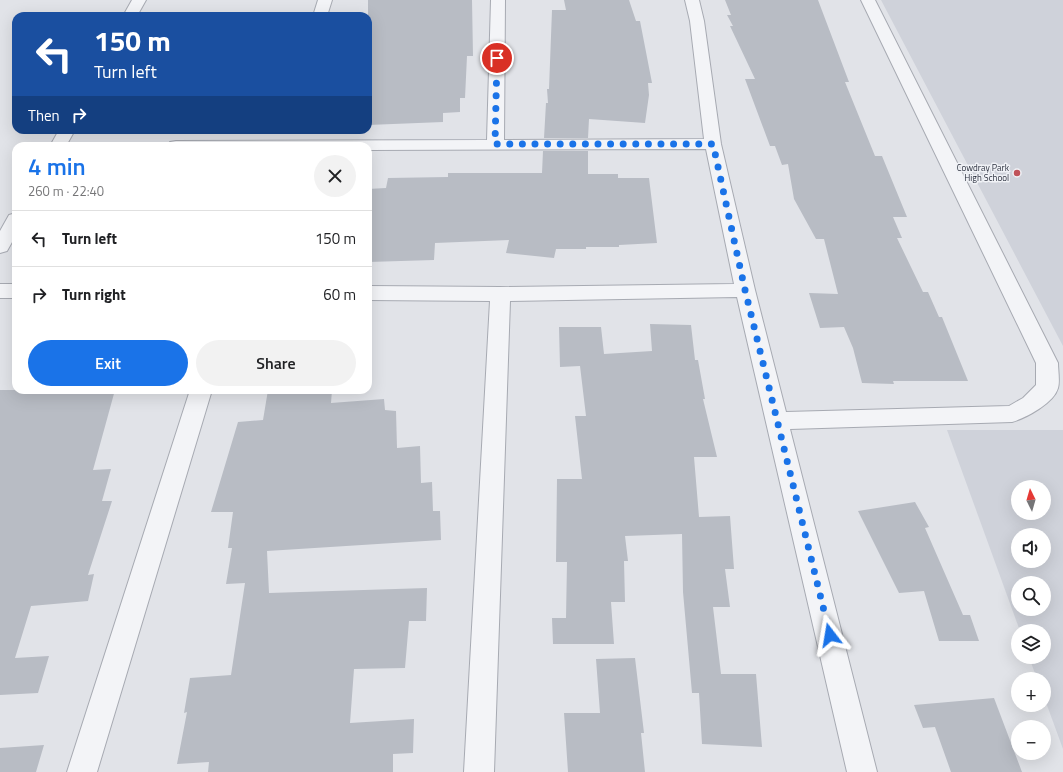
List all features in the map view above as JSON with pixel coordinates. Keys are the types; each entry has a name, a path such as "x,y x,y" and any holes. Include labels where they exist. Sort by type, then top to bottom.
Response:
{"street":[{"path":"132,12 139,0"},
{"path":"321,12 325,0"},
{"path":"495,144 498,0"},
{"path":"692,0 698,21 713,144 745,290 862,772"},
{"path":"778,421 1012,414 1031,404 1047,388 1047,362 868,0"},
{"path":"372,145 713,144"},
{"path":"0,247 12,226"},
{"path":"372,293 500,294 745,290"},
{"path":"0,291 12,291"},
{"path":"479,772 500,294"},
{"path":"82,772 200,394"}],"shaded area":[{"name":"Cowdray Park High School","path":"881,0 1063,0 1063,346"},
{"path":"947,430 1063,430 1063,749 1049,712 1051,712 1051,672 1034,672 1032,664 1051,664 1051,624 1017,624 1015,616 1051,616 1051,576 1011,576 1011,606"}],"building":[{"path":"368,0 472,0 473,56 467,56 465,98 460,98 460,112 443,113 443,122 372,125 372,12 368,12"},
{"path":"564,0 629,0 636,21 640,21 652,83 648,83 649,95 645,123 589,119 588,138 544,138 546,103 548,103 547,89 549,89 552,10 566,10"},
{"path":"725,0 818,0 849,82 845,82 875,156 882,156 907,217 893,217 902,238 897,238 923,292 928,292 939,317 942,317 968,381 893,381 894,384 862,383 853,348 844,327 820,328 809,293 838,294 824,239 816,239 794,199 788,164 782,165 775,146 770,146 745,79 755,79 730,26 733,26 727,15 731,15"},
{"path":"543,151 588,151 588,174 618,174 618,178 649,178 657,243 619,245 619,247 586,247 586,249 556,249 554,258 506,253 509,240 435,243 434,260 372,262 372,189 386,188 388,178 448,177 448,173 542,173"},
{"path":"650,324 691,325 695,360 698,360 705,399 703,399 717,457 694,457 699,517 730,516 734,569 725,569 730,607 713,607 721,674 756,674 762,747 702,744 699,693 692,693 683,592 682,534 625,536 628,561 624,561 625,602 611,602 614,644 553,644 552,618 566,618 567,562 556,562 557,479 582,479 575,416 586,416 580,366 560,367 559,327 601,327 604,354 652,351"},
{"path":"0,390 12,390 12,394 114,394 93,470 111,469 102,501 112,501 88,575 94,574 88,601 31,606 15,658 49,656 38,693 0,695"},
{"path":"267,394 332,394 331,403 384,399 385,410 396,411 397,448 420,446 421,483 432,482 433,511 440,511 441,540 267,551 269,593 427,588 426,621 409,621 405,668 354,669 350,723 414,719 413,753 393,754 393,772 208,772 209,762 177,764 187,712 184,713 190,678 231,675 245,583 226,584 232,548 228,548 233,512 211,512 238,422 263,420"},
{"path":"915,502 929,527 925,528 963,615 970,615 979,641 939,641 924,591 899,593 858,511"},
{"path":"635,658 644,733 641,733 645,772 568,772 564,713 600,713 596,659"},
{"path":"994,698 1011,743 1011,760 1017,760 1022,772 951,772 935,727 923,728 914,705"},
{"path":"44,745 36,772 0,772 0,748"}],"place":[{"name":"Cowdray Park High School","path":"1017,173"}],"route":[{"path":"497,58 495,144 713,144 745,290 830,635"}]}
